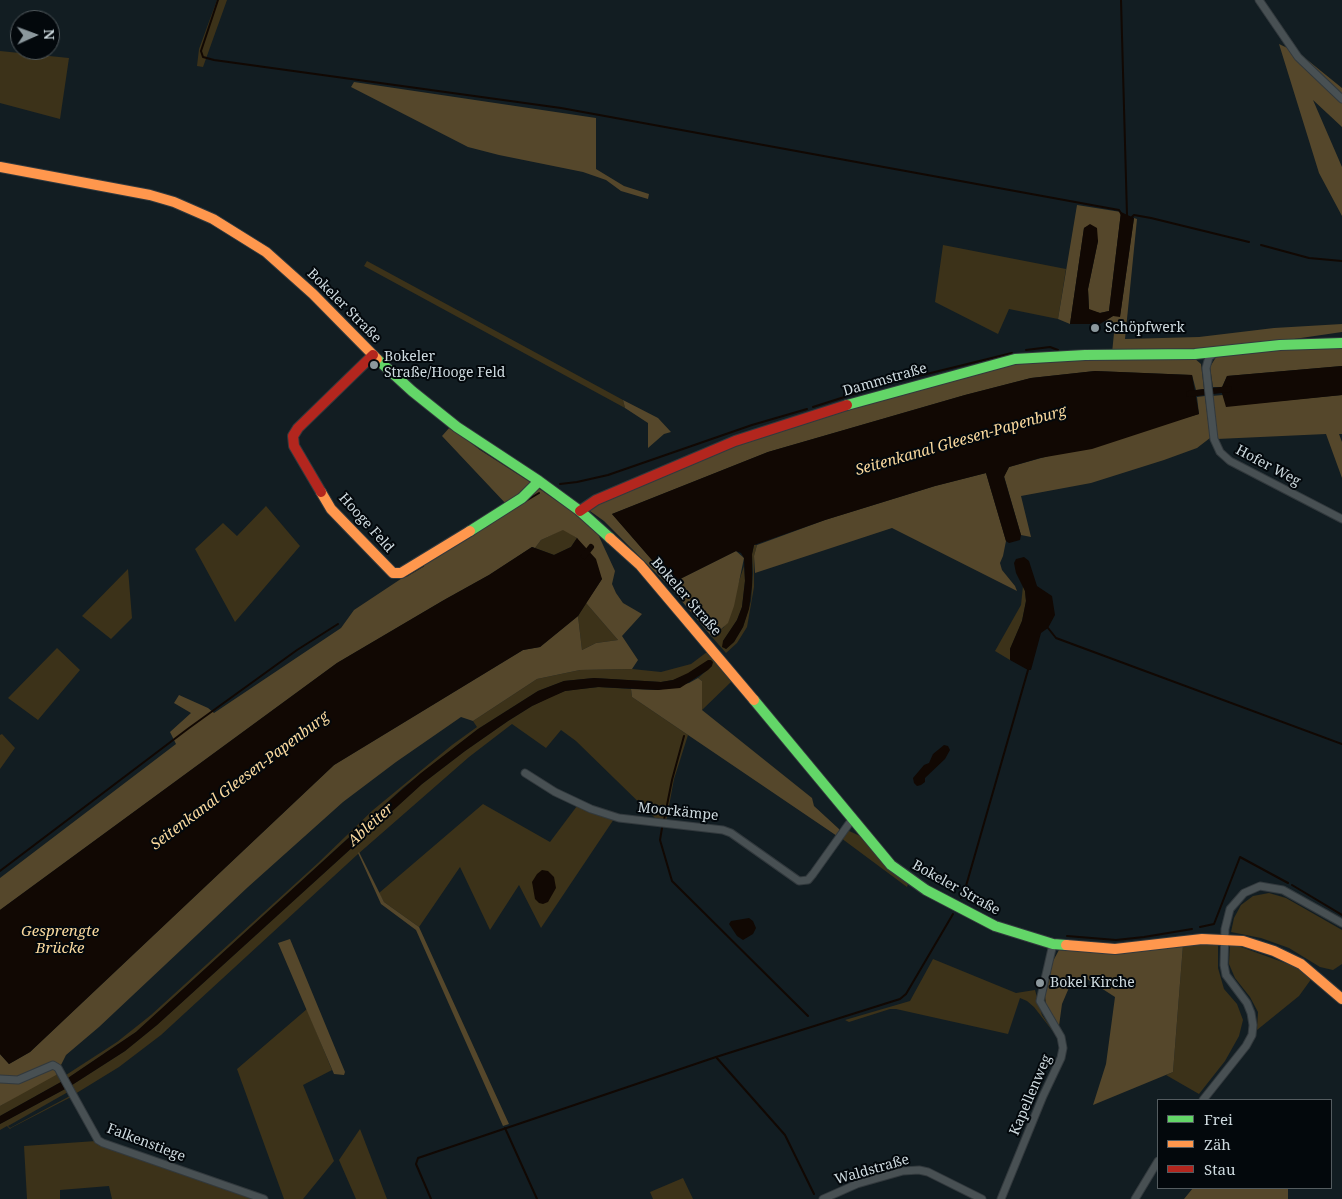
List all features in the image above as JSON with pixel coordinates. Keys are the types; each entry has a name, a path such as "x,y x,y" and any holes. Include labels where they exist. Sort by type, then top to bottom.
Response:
{"street":[{"path":"1259,0 1298,57 1342,99"},
{"name":"Bokeler Straße","path":"0,166 150,195 174,202 213,219 256,244 313,294 373,356 412,391 457,427 539,481 580,511 611,538 659,585 891,865 926,890 995,926 1053,944 1115,949 1225,936 1286,956 1315,975 1342,999"},
{"name":"Dammstraße","path":"580,511 596,500 735,441 863,400 1015,359 1085,355 1216,353 1280,345 1342,343"},
{"name":"Hofer Weg","path":"1216,353 1209,357 1207,361 1207,383 1216,446 1225,457 1342,519"},
{"name":"Hooge Feld","path":"373,356 298,428 293,436 294,446 332,509 393,573 401,573 491,518 522,498 539,481"},
{"name":"Moorkämpe","path":"524,773 555,792 591,809 619,818 730,832 799,881 808,880 814,874 853,818"},
{"path":"1204,1099 1241,1053 1252,1035 1253,1025 1247,1003 1226,975 1224,965 1225,936 1230,909 1244,893 1260,886 1283,890 1342,923"},
{"name":"Kapellenweg","path":"1001,1199 1043,1096 1061,1058 1063,1048 1061,1037 1040,1001 1053,944"},
{"name":"Falkenstiege","path":"0,1080 18,1080 53,1065 58,1068 98,1140 264,1199"},
{"path":"1135,1199 1157,1164"},
{"name":"Waldstraße","path":"823,1199 857,1184 903,1171 919,1170 928,1172 982,1199"}],"shaded area":[{"path":"217,0 227,0 203,67 197,66 199,49"},
{"path":"1279,44 1300,54 1342,88 1342,127 1313,100 1342,167 1342,216 1319,173"},
{"path":"0,51 10,52 10,60 60,60 60,57 69,58 60,119 0,103"},
{"path":"354,82 596,118 596,169 624,186 649,194 648,199 621,191 606,180 583,172 468,147 351,87"},
{"path":"1077,205 1121,212 1109,311 1100,313 1089,310 1088,289 1098,241 1090,225 1084,228 1070,324 1058,319"},
{"path":"1134,218 1137,219 1125,339 1199,337 1274,328 1342,324 1342,332 1205,352 1112,353 1115,323 1105,321 1113,316 1120,316"},
{"path":"943,245 1066,269 1058,319 1009,309 998,334 935,302"},
{"path":"367,261 623,400 625,408 364,266"},
{"path":"1342,339 1342,366 1227,376 1222,387 1213,387 1210,367 1216,357"},
{"path":"1194,358 1201,364 1204,389 1196,390 1192,375 1095,371 1031,378 965,395 768,452 612,514 672,583 736,551 744,558 734,606 728,623 712,637 669,586 604,521 590,511 590,508 736,444 864,403 1021,360"},
{"path":"1223,395 1227,406 1342,395 1342,434 1339,434 1342,442 1342,478 1326,434 1217,439 1211,396"},
{"path":"1205,396 1210,438 1197,448 1091,483 1021,496 1031,537 1021,535 1004,476 1009,467 1199,414 1197,397"},
{"path":"623,400 658,418 671,432 664,434 648,448 648,423 625,408"},
{"path":"450,427 480,450 533,484 507,505 442,436"},
{"path":"986,473 1006,541 1000,563 1002,570 1017,591 892,528 755,573 754,556 757,545 825,520 935,486"},
{"path":"538,488 579,516 597,532 615,571 612,584 616,593 623,603 642,614 622,636 638,660 632,669 580,670 537,679 473,721 461,717 343,802 248,887 99,1027 66,1055 56,1075 0,1106 0,1054 9,1064 30,1052 334,765 523,650 540,647 578,616 582,650 596,643 618,640 586,603 602,579 577,538 563,530 541,540 535,548 532,547 489,575 337,663 0,910 0,878 176,744 170,732 191,713 174,703 179,695 208,708 214,713 341,628 354,610"},
{"path":"266,506 300,546 235,622 195,549 223,523 237,536"},
{"path":"564,529 577,538 571,547 554,555 535,548 541,540"},
{"path":"754,545 757,545 754,556 754,587 747,627 737,643 726,653 712,637 724,627 744,566 745,581 742,607 737,620 723,641 726,649 734,642 743,627 751,601 752,554"},
{"path":"128,569 132,618 111,639 82,616"},
{"path":"1023,586 1026,601 1022,621 1010,649 1010,660 995,651 1021,605"},
{"path":"586,603 618,640 596,643 582,650 578,616"},
{"path":"57,648 80,670 38,720 8,698"},
{"path":"707,652 732,681 702,710 702,681 698,678 712,666 673,680 661,682 594,678 564,681 538,691 478,729 404,787 136,1032 68,1078 72,1085 125,1051 157,1025 422,784 508,721 550,697 565,691 599,687 631,689 632,697 688,735 674,779 666,822 655,820 576,741 561,730 546,748 512,724 469,757 358,854 161,1035 119,1067 75,1094 60,1069 61,1066 66,1075 117,1042 151,1015 318,863 373,810 452,745 477,727 473,721 537,679 580,670 632,669 661,672 691,664"},
{"path":"698,678 702,681 702,710 812,798 814,806 839,829 837,836 632,697 631,689 658,690 689,683"},
{"path":"2,734 15,748 0,769 0,735"},
{"path":"483,804 550,842 577,806 614,819 541,928 519,885 490,930 460,867 419,927 384,902 379,893"},
{"path":"847,830 860,836 908,884 907,887 841,838"},
{"path":"359,852 384,902 419,927 509,1124 503,1126 416,930 381,904"},
{"path":"1269,893 1286,898 1342,930 1342,964 1333,970 1320,967 1289,948 1261,938 1231,932 1234,918 1241,905 1253,896"},
{"path":"290,939 345,1072 344,1075 334,1074 278,943"},
{"path":"1230,943 1299,968 1312,978 1299,996 1257,1030 1258,1012 1250,997 1235,978 1229,964"},
{"path":"1218,944 1218,968 1224,989 1237,1004 1243,1020 1239,1036 1225,1061 1199,1094 1166,1075 1173,1072 1183,945"},
{"path":"1183,945 1173,1072 1093,1105 1106,1064 1115,997 1087,979 1071,983 1062,1004 1059,1026 1046,1005 1045,996 1053,961 1059,950 1112,952 1162,949"},
{"path":"933,959 1016,993 1035,990 1042,1015 1055,1034 1034,1007 1020,998 1008,1034 896,1009 890,1009 849,1022 845,1020 910,1001"},
{"path":"307,1009 332,1070 303,1085 334,1161 303,1199 284,1199 237,1069"},
{"path":"58,1071 68,1092 8,1126 10,1128 71,1097 10,1129 7,1126 0,1130 0,1124 65,1089 61,1082 0,1116 0,1106"},
{"path":"360,1129 387,1199 356,1199 339,1160"},
{"path":"96,1141 255,1199 112,1199 109,1186 60,1190 60,1199 27,1199 24,1146"},
{"path":"683,1178 693,1199 653,1199 650,1192"},
{"path":"1192,1189 1288,1189 1288,1199 1184,1199"}],"water":[{"path":"1121,212 1134,218 1120,317 1113,316 1100,324 1070,324 1084,228 1090,224 1097,228 1098,241 1088,289 1089,309 1100,313 1109,311"},
{"path":"1342,366 1342,395 1226,407 1221,390 1227,376"},
{"path":"1095,371 1192,375 1199,414 1092,449 1040,458 1009,467 1004,477 1021,535 1020,540 1009,543 1006,541 986,473 935,486 825,520 754,545 749,609 743,627 734,642 726,649 722,647 723,641 737,620 742,607 745,581 744,558 741,553 736,551 672,583 612,514 768,452 965,395 1031,378"},
{"name":"Gesprengte Brücke","path":"577,538 596,559 602,579 578,616 540,647 523,650 334,765 30,1052 9,1064 0,1054 0,910 337,663 489,575 532,547 554,555 571,547"},
{"path":"1024,557 1029,561 1037,586 1052,596 1055,615 1048,628 1041,633 1031,670 1010,660 1010,649 1022,621 1026,601 1025,591 1016,573 1014,563 1016,559"},
{"name":"Ableiter","path":"708,660 713,662 708,670 680,688 658,690 598,687 565,691 532,706 508,721 422,784 157,1025 125,1051 72,1085 68,1078 136,1032 389,801 421,773 478,729 538,691 564,681 594,678 661,682 673,680 688,673"},
{"path":"944,745 948,746 950,750 945,759 925,778 925,782 917,786 913,778 924,765 929,763 933,754"},
{"path":"542,870 548,871 554,877 556,888 548,902 543,904 535,899 532,882"},
{"path":"749,918 753,921 756,928 753,934 743,940 737,936 729,924 731,921"},
{"path":"61,1082 65,1089 0,1124 0,1116"}],"waterway":[{"path":"218,0 201,51 203,57 214,60 561,108 1119,210 1122,215"},
{"path":"1121,0 1127,215"},
{"path":"1131,218 1134,215 1151,218 1249,242"},
{"path":"1261,245 1309,258 1342,261"},
{"path":"1026,350 1050,347 1058,350"},
{"path":"813,407 882,385 1012,353"},
{"name":"Seitenkanal Gleesen-Papenburg","path":"1189,394 1229,389"},
{"path":"560,484 608,475 752,425 807,409"},
{"path":"524,502 539,493"},
{"name":"Seitenkanal Gleesen-Papenburg","path":"584,556 591,547"},
{"path":"406,576 423,566"},
{"path":"0,871 189,728 297,650 338,624"},
{"path":"1048,628 1056,638 1342,744"},
{"path":"961,898 1028,670"},
{"path":"664,820 684,736"},
{"path":"662,828 660,840 672,881 808,1016"},
{"path":"1200,927 1214,924 1240,857 1288,883"},
{"path":"1292,885 1342,915"},
{"path":"431,1199 416,1164 418,1158 716,1057 900,999 906,994 953,914"},
{"path":"1067,936 1116,940 1192,929"},
{"path":"716,1057 785,1135 814,1194"},
{"path":"505,1128 537,1199"}],"traffic: fast":[{"path":"847,405 1015,359 1085,355 1195,354 1280,345 1342,343"},
{"path":"377,359 412,391 457,427 539,481 580,511 610,538"},
{"path":"470,531 522,498 539,481"},
{"path":"754,700 891,865 926,890 995,926 1053,944 1066,945"}],"traffic: slow":[{"path":"0,167 150,195 174,202 213,219 266,252 313,294 377,359"},
{"path":"321,492 331,509 393,573 401,573 470,531"},
{"path":"610,538 640,565 754,700"},
{"path":"1066,945 1115,949 1202,939 1243,941 1274,951 1301,964 1342,999"}],"traffic: jam":[{"path":"321,492 294,446 293,436 298,428 373,355"},
{"path":"580,511 596,500 735,441 847,405"}],"place":[{"name":"Schöpfwerk","path":"1095,328"},
{"name":"Bokeler Straße/Hooge Feld","path":"374,365"},
{"name":"Bokel Kirche","path":"1040,983"}]}
